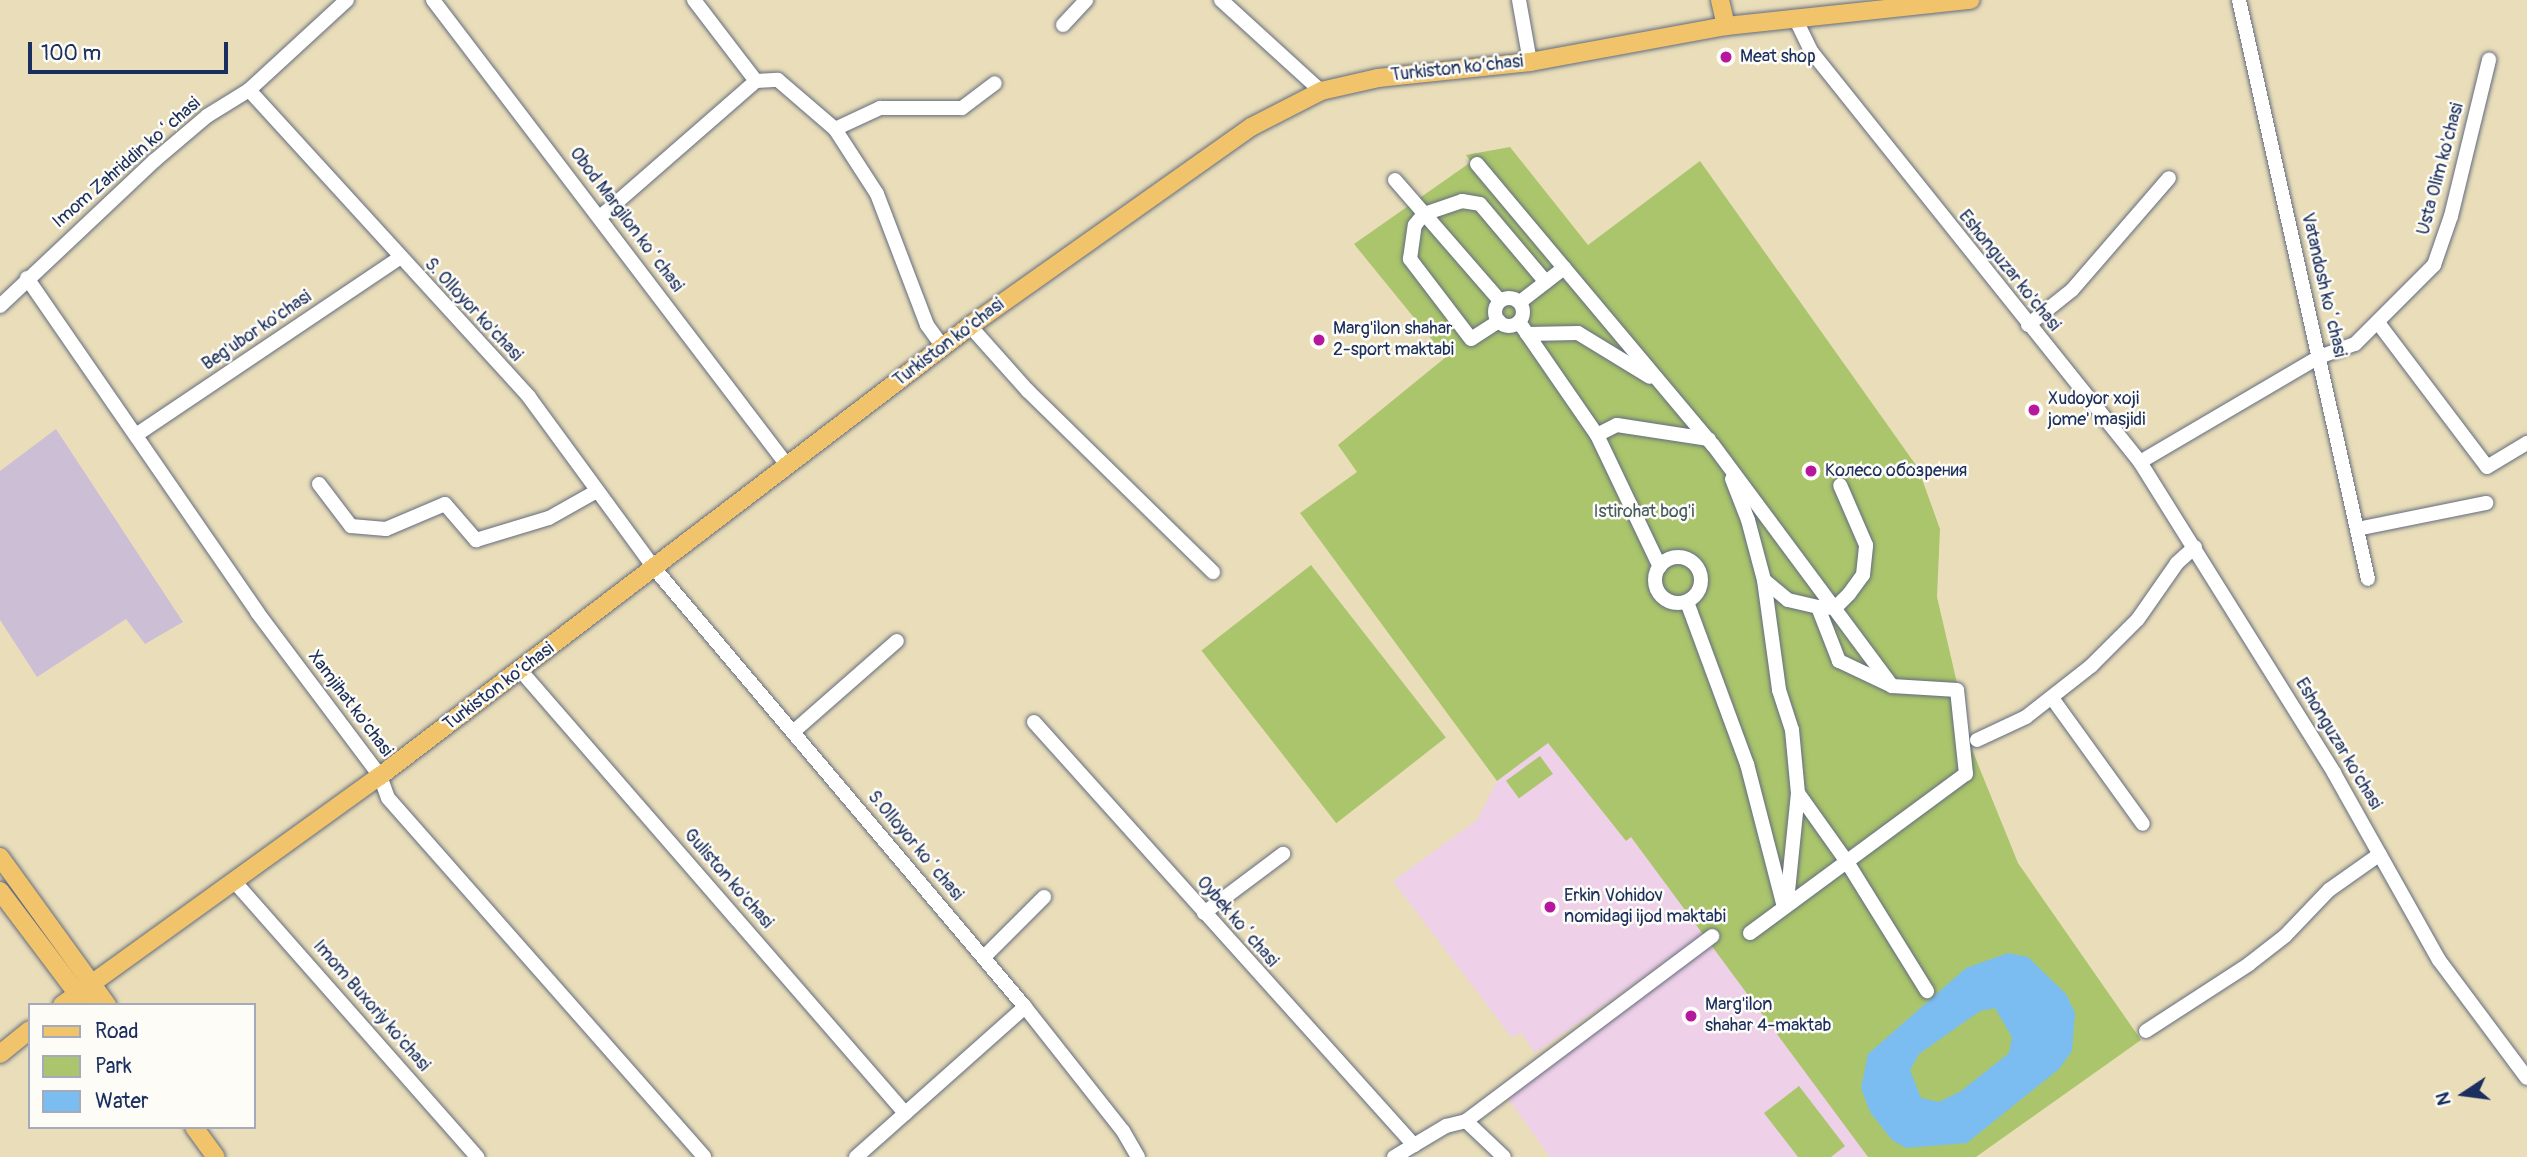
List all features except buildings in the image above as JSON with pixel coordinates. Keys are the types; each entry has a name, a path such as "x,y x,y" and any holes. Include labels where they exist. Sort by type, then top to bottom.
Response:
{"main road":[{"path":"1720,0 1726,26"},
{"name":"Turkiston ko’chasi","path":"64,1003 521,671 970,326 1251,127 1321,91 1378,78 1530,62 1726,26 1971,0"},
{"path":"0,857 93,981 106,1003"},
{"path":"0,891 77,993 91,1003"},
{"path":"0,1054 28,1032"},
{"path":"195,1129 215,1157"}],"street":[{"name":"Imom Zahriddin koʻchasi","path":"0,306 27,278 207,116 249,90 348,0"},
{"name":"Obod Margilon koʻchasi","path":"433,0 787,464"},
{"path":"694,0 756,81"},
{"path":"1063,25 1086,0"},
{"path":"1221,0 1321,91"},
{"path":"1519,0 1530,62"},
{"name":"Vatandosh koʻchasi","path":"2239,0 2368,579"},
{"name":"Eshonguzar ko'chasi","path":"1795,18 1811,51 2140,462 2195,547 2380,854 2439,960 2527,1078"},
{"name":"Usta Olim ko'chasi","path":"2140,462 2319,356 2355,344 2379,324 2434,265 2451,216 2490,60"},
{"path":"600,217 756,81 778,80 835,128 877,194 927,325 943,347"},
{"path":"835,128 880,108 962,108 995,83"},
{"name":"S. Olloyor ko'chasi","path":"249,90 398,258 529,397 654,568"},
{"path":"1477,164 1714,443 1892,686"},
{"path":"2028,325 2072,290 2169,178"},
{"path":"1395,180 1500,301"},
{"path":"1499,321 1471,339 1410,259 1415,225 1424,214 1462,201 1480,204 1546,282"},
{"name":"Beg'ubor ko'chasi","path":"136,435 398,258"},
{"path":"1520,302 1564,268"},
{"name":"Xamjihat ko'chasi","path":"27,278 257,612 380,776 388,798 704,1157"},
{"path":"1660,567 1597,435 1523,328 1524,314 1520,302 1508,297 1500,301 1495,309 1499,321 1510,326 1523,328 1578,332 1663,386"},
{"path":"2379,324 2487,467 2527,443"},
{"path":"970,326 1037,400 1213,572"},
{"path":"1597,435 1617,425 1714,443"},
{"path":"1714,443 1748,520 1764,580 1779,690 1793,730 1798,793 1788,891 1783,902"},
{"path":"319,484 351,526 386,529 445,504 476,540 549,518 597,491"},
{"path":"1835,608 1863,575 1866,545 1840,485"},
{"path":"2357,529 2486,503"},
{"path":"1977,740 2000,732 2052,698 2122,636 2177,563 2195,547"},
{"path":"1678,556 1696,565 1700,586 1687,602 1667,601 1658,594 1654,574 1678,556"},
{"name":"S.Olloyor koʻchasi","path":"654,568 984,957 1138,1157"},
{"path":"1764,580 1788,600 1835,608"},
{"path":"1687,602 1746,764 1783,902"},
{"path":"1751,933 1783,902 1847,862 1966,774 1957,690 1892,686 1839,661 1818,607"},
{"path":"793,732 897,641"},
{"name":"Guliston ko'chasi","path":"521,671 905,1113"},
{"path":"2052,698 2143,824"},
{"name":"Oybek koʻchasi","path":"1034,722 1414,1145"},
{"path":"1798,793 1847,862 1927,991"},
{"path":"1205,913 1283,854"},
{"path":"2146,1031 2249,964 2285,936 2329,890 2380,854"},
{"name":"Imom Buxoriy ko'chasi","path":"234,881 477,1157"},
{"path":"984,957 1044,897"},
{"path":"1394,1157 1446,1126 1466,1121 1712,936"},
{"path":"856,1157 1025,1007"},
{"path":"1466,1121 1504,1157"}],"shaded area":[{"path":"56,429 183,622 145,644 126,619 37,677 0,620 0,471"},
{"name":"Erkin Vohidov nomidagi ijod maktabi","path":"1548,743 1626,841 1631,837 1706,933 1535,1053 1521,1033 1512,1038 1393,881 1477,820 1497,781"},
{"name":"Marg'ilon shahar 4-maktab","path":"1718,940 1868,1153 1863,1157 1550,1157 1504,1093"}],"green space":[{"name":"Istirohat bog'i","path":"1510,147 1588,245 1700,161 1918,468 1940,529 1937,597 1973,752 2018,863 2141,1040 1976,1157 1868,1157 1631,837 1626,841 1548,743 1497,781 1300,513 1357,472 1338,445 1446,357 1354,244 1471,162 1466,155"},
{"path":"1311,565 1446,738 1336,823 1201,651"},
{"path":"1540,756 1553,774 1519,798 1506,781"},
{"path":"1799,1086 1845,1146 1831,1157 1798,1157 1764,1113"}],"water":[{"path":"2008,953 2028,957 2066,994 2075,1013 2072,1051 2059,1069 1967,1143 1906,1148 1892,1140 1870,1112 1861,1088 1868,1054 1966,968","holes":["1995,1008 2012,1037 2009,1053 1961,1091 1939,1102 1921,1098 1910,1070 1919,1054 1980,1011"]}],"place":[{"name":"Meat shop","path":"1726,57"},
{"name":"Marg'ilon shahar 2-sport maktabi","path":"1319,340"},
{"name":"Xudoyor xoji jome' masjidi","path":"2034,410"},
{"name":"Колесо обозрения","path":"1811,471"},
{"name":"Erkin Vohidov nomidagi ijod maktabi","path":"1550,907"},
{"name":"Marg'ilon shahar 4-maktab","path":"1691,1016"}]}
